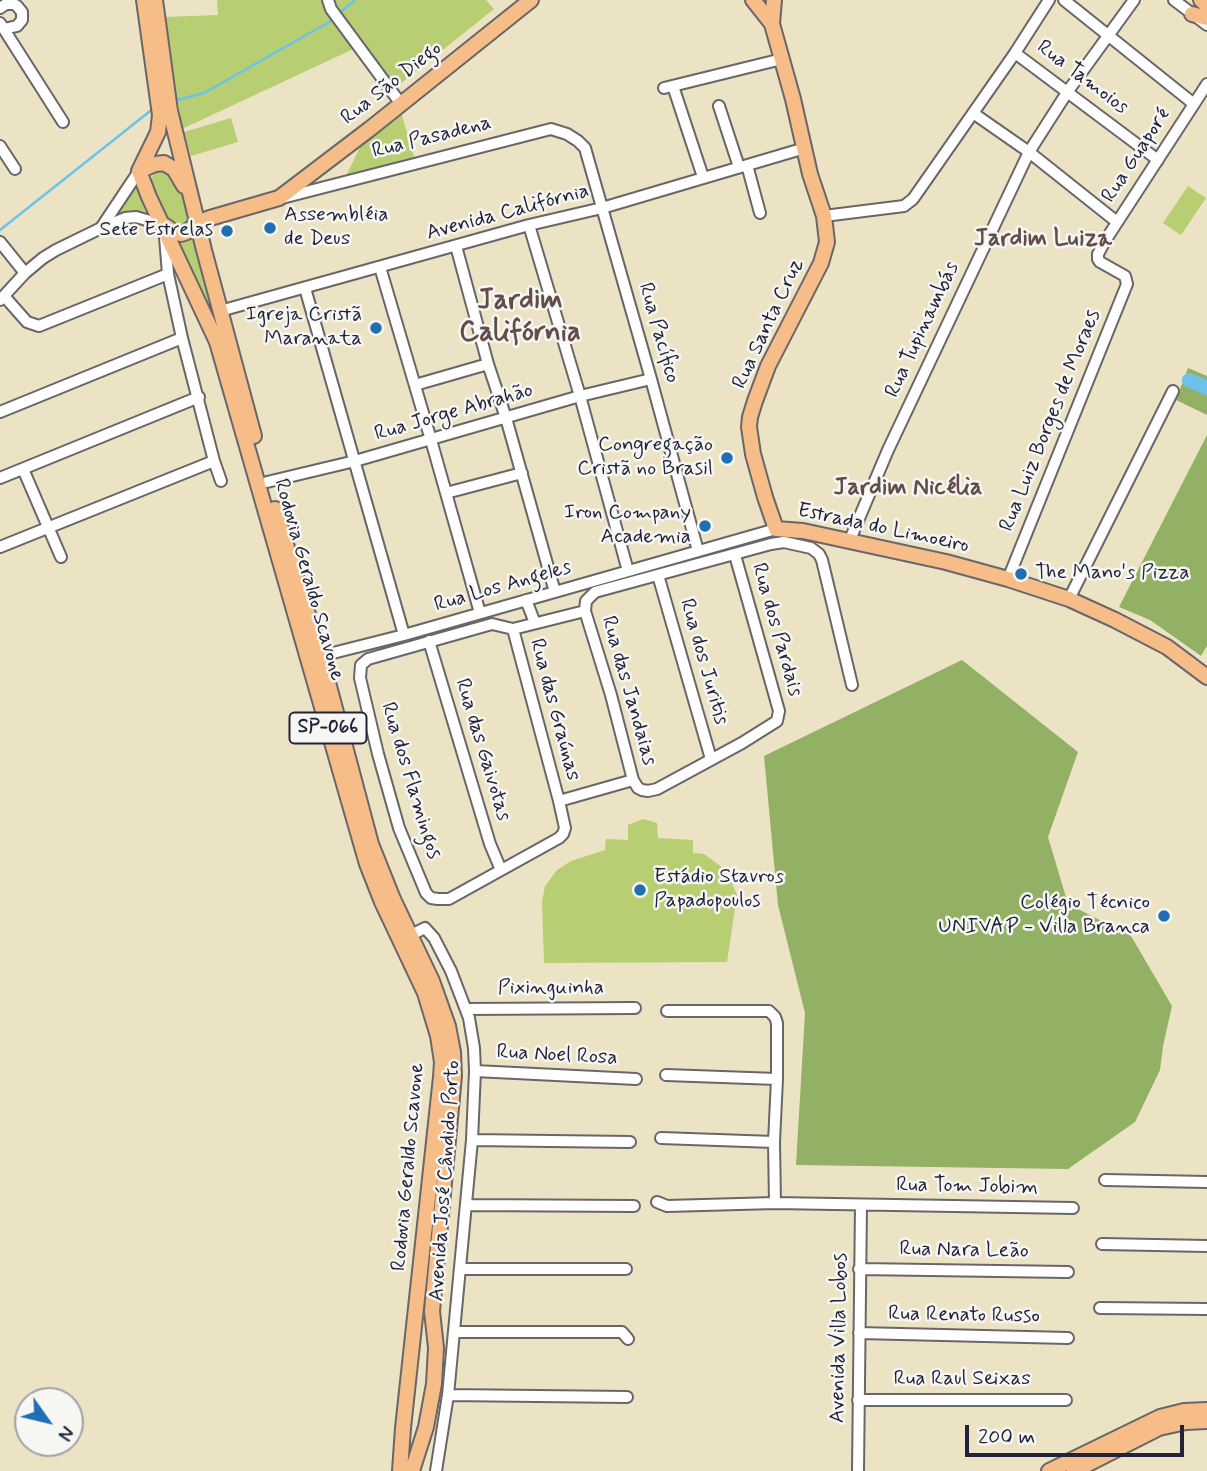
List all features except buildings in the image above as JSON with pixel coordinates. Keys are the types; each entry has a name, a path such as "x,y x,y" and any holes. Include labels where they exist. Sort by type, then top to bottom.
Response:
{"main road":[{"path":"139,171 158,132 160,115 144,0"},
{"name":"Rodovia Geraldo Scavone","path":"155,0 170,111 220,311 267,482 321,656 371,844 436,993 453,1052 454,1076 432,1311 436,1348 434,1384 426,1427 411,1470"},
{"name":"Rua São Diego","path":"196,216 210,218 279,198 305,186 530,0"},
{"path":"755,0 769,0"},
{"path":"755,0 772,23"},
{"path":"774,0 772,23 810,174 824,216"},
{"path":"1201,0 1207,5"},
{"path":"139,171 164,163 174,169 196,216 187,232 181,234 164,225"},
{"name":"Rodovia Geraldo Scavone","path":"139,171 217,342 367,864 425,993 438,1035 441,1077 403,1428 411,1470"},
{"name":"Rua Santa Cruz","path":"776,529 753,454 750,418 768,366 825,251 827,242 824,216"},
{"name":"Estrada do Limoeiro","path":"776,529 803,531 946,562 1069,599 1157,642 1207,677"},
{"path":"409,1378 422,1374 429,1377 434,1384"},
{"path":"1049,1471 1160,1417 1184,1411 1207,1410"},
{"path":"1074,1471 1159,1428 1207,1421"},
{"path":"403,1428 415,1431 426,1427"}],"street":[{"path":"328,0 331,9 401,104"},
{"path":"824,216 904,206 913,199 1049,0"},
{"path":"1064,0 1194,104"},
{"name":"Rua Tupinambás","path":"849,542 888,450 1029,152 1068,91 1134,0"},
{"path":"1174,0 1200,16 1207,25"},
{"path":"0,8 6,4 14,4 22,12 22,20 17,26 2,26"},
{"path":"2,26 63,121"},
{"name":"Rua Tamoios","path":"1015,53 1158,160"},
{"path":"704,177 669,87 782,59"},
{"name":"Rua Guaporé","path":"1125,276 1098,259 1100,249 1207,84"},
{"path":"719,106 760,213"},
{"path":"974,113 1029,152 1117,222"},
{"name":"Rua Pasadena","path":"305,186 551,129 568,134"},
{"name":"Rua Pacífico","path":"568,134 585,148 698,551"},
{"path":"0,146 15,169"},
{"name":"Avenida Califórnia","path":"220,311 529,225 602,208 804,148"},
{"path":"101,228 139,171"},
{"path":"167,274 39,326 27,322 2,298 25,273 55,250 101,228 125,218 136,217 164,225 167,274 221,481"},
{"path":"529,225 628,571"},
{"path":"0,242 25,273"},
{"path":"456,246 488,365 522,473 553,618"},
{"path":"380,267 480,613"},
{"name":"Rua Luiz Borges de Moraes","path":"1009,579 1125,288 1125,276"},
{"path":"305,288 404,635"},
{"path":"0,412 182,338"},
{"path":"415,385 488,365"},
{"name":"Rua Jorge Abrahão","path":"267,482 355,461 580,396 651,379"},
{"path":"1069,599 1173,391"},
{"path":"0,478 199,397"},
{"path":"0,547 214,461"},
{"path":"23,470 61,557"},
{"path":"446,493 522,473"},
{"name":"Rua Los Angeles","path":"321,656 776,529"},
{"path":"429,641 492,624 513,629 585,611 586,601 595,592 784,542 811,548 822,560 852,685"},
{"name":"Rua dos Pardais","path":"711,759 773,725 779,711 735,555"},
{"name":"Rua dos Juritis","path":"659,575 711,759"},
{"path":"526,600 535,623"},
{"name":"Rua das Jandaias","path":"585,611 633,780"},
{"name":"Rua das Graúnas","path":"501,870 562,836 565,826 513,629"},
{"name":"Rua dos Flamingos","path":"429,641 368,659 361,665 360,678 377,754 399,828 426,893 431,898 449,899 501,870"},
{"name":"Rua das Gaivotas","path":"429,641 490,844 501,870"},
{"path":"559,801 633,780 638,788 648,791 657,789 711,759"},
{"name":"Avenida José Cândido Porto","path":"411,935 425,928 452,971 471,1027 475,1071 466,1205 438,1469"},
{"name":"Pixinguinha","path":"466,1009 635,1008"},
{"path":"667,1011 773,1013 777,1023 775,1203"},
{"name":"Rua Noel Rosa","path":"475,1071 636,1079"},
{"path":"666,1075 777,1079"},
{"path":"661,1138 774,1142"},
{"path":"472,1140 630,1142"},
{"path":"1105,1180 1207,1182"},
{"name":"Rua Tom Jobim","path":"657,1202 667,1206 775,1203 1073,1208"},
{"path":"466,1205 634,1206"},
{"name":"Avenida Villa Lobos","path":"858,1471 860,1205"},
{"path":"1102,1244 1207,1246"},
{"path":"460,1269 626,1269"},
{"name":"Rua Nara Leão","path":"859,1269 1068,1272"},
{"path":"1100,1308 1207,1309"},
{"path":"454,1332 622,1332 628,1339"},
{"name":"Rua Renato Russo","path":"859,1333 1068,1338"},
{"path":"447,1395 627,1397"},
{"name":"Rua Raul Seixas","path":"858,1400 1066,1399"}],"green space":[{"path":"217,0 486,0 494,9 395,88 362,45 182,129 165,17 218,15"},
{"path":"401,112 414,157 346,176 364,139"},
{"path":"231,118 238,142 191,156 184,132"},
{"path":"166,169 179,184 192,216 188,225 173,228 162,212 150,180 156,171"},
{"path":"139,179 151,218 110,220"},
{"path":"1188,186 1206,198 1181,235 1163,223"},
{"path":"195,234 219,328 171,237"},
{"path":"1188,368 1207,376 1207,415 1176,400"},
{"path":"1207,435 1207,646 1201,656 1150,620 1119,607"},
{"path":"962,660 1078,752 1048,837 1068,904 1131,936 1172,1006 1160,1070 1135,1122 1068,1169 796,1165 805,1013 778,905 764,756"},
{"name":"Estádio Stavros Papadopoulos","path":"643,819 657,823 658,838 693,840 693,853 704,854 726,870 737,895 727,962 544,963 542,902 545,886 557,870 571,861 605,850 606,839 628,840 628,825"}],"waterway":[{"path":"341,12 355,0"},
{"path":"173,101 204,93 331,21"},
{"path":"0,230 154,108"},
{"path":"1189,380 1207,388"}],"place":[{"name":"Assembléia de Deus","path":"270,228"},
{"name":"Sete Estrelas","path":"227,231"},
{"name":"Igreja Cristã Maranata","path":"376,328"},
{"name":"Congregação Cristã no Brasil","path":"727,458"},
{"name":"Iron Company Academia","path":"705,526"},
{"name":"The Mano's Pizza","path":"1021,574"},
{"name":"Estádio Stavros Papadopoulos","path":"640,890"},
{"name":"Colégio Técnico UNIVAP - Villa Branca","path":"1164,916"}],"district":[{"name":"Jardim Luiza","path":"1043,240"},
{"name":"Jardim Califórnia","path":"520,318"},
{"name":"Jardim Nicélia","path":"908,489"}]}
